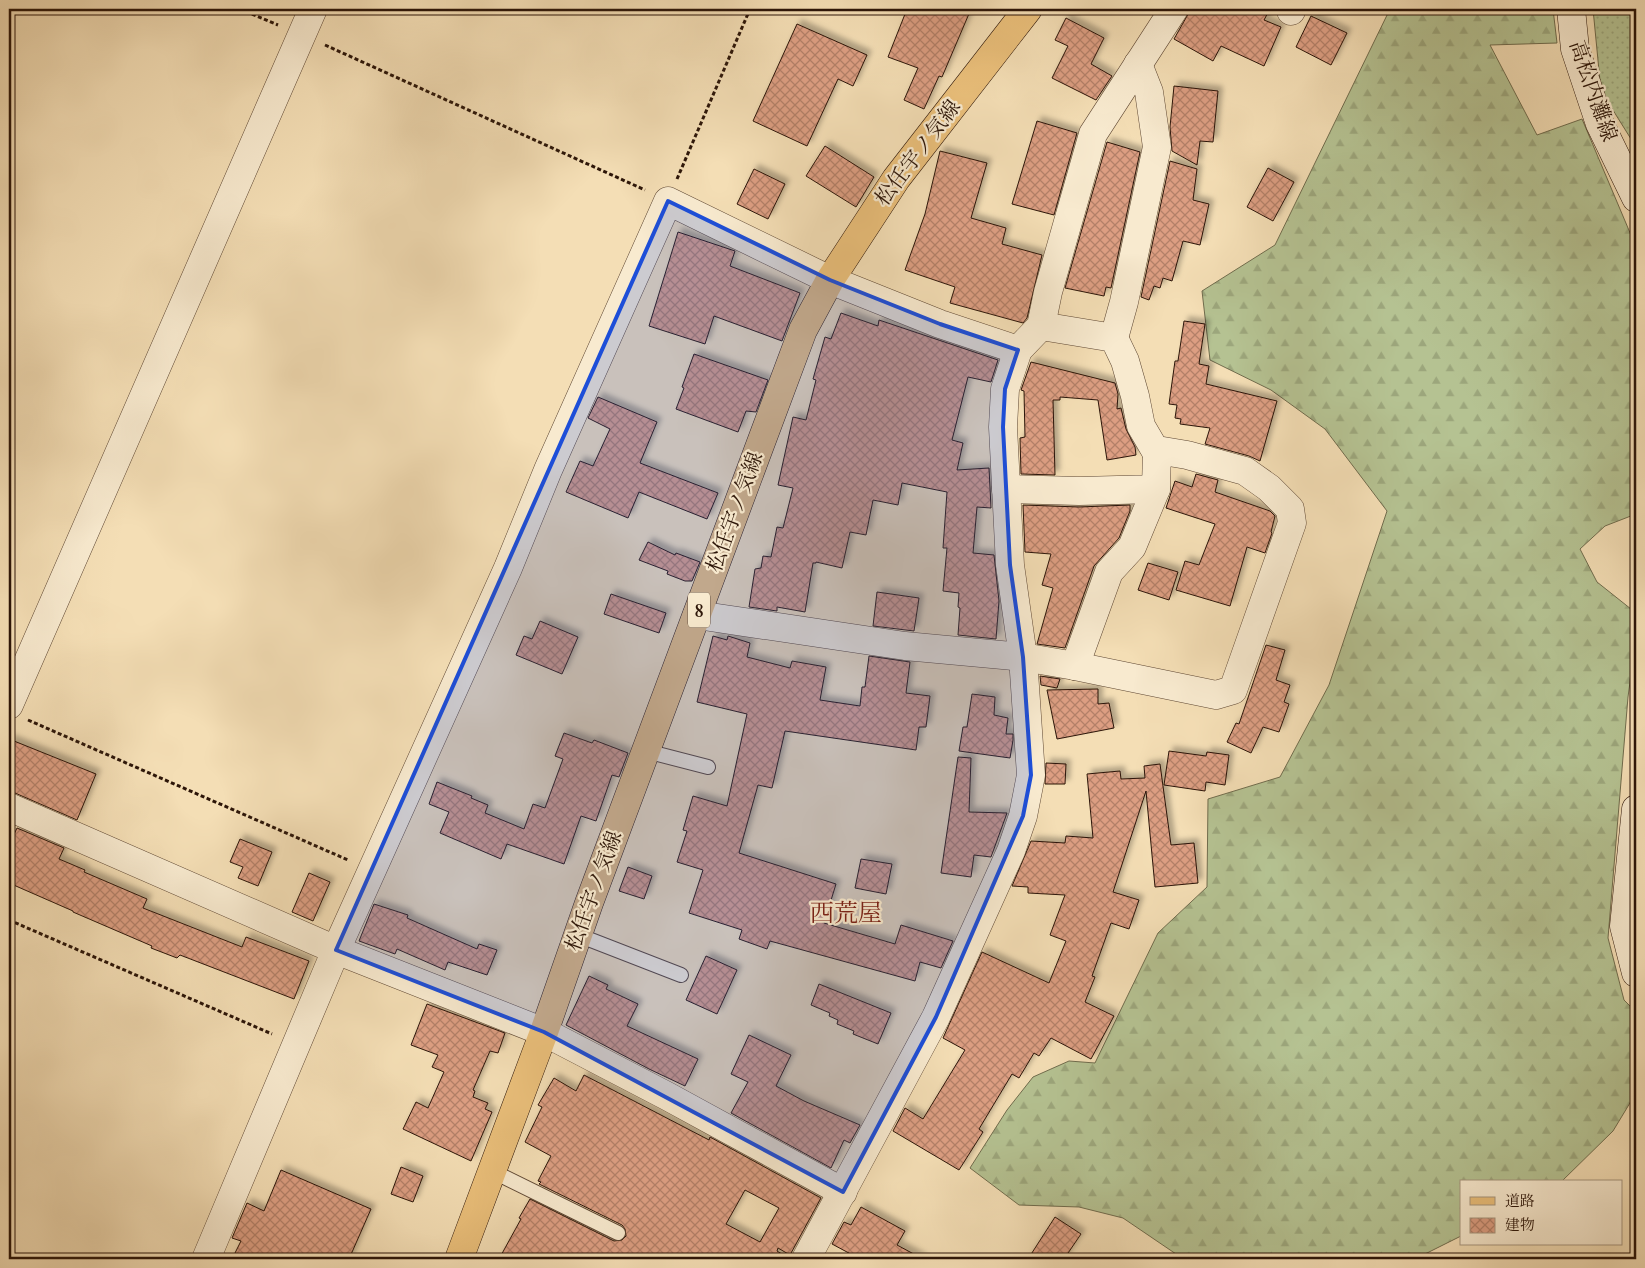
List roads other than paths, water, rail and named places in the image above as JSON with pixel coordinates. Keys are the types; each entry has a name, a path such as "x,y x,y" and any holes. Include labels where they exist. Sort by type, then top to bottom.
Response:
{"main road":[{"name":"松任宇ノ気線","path":"459,1259 803,330 830,280 896,179 1028,9"}],"street":[{"path":"18,712 313,9"},
{"path":"806,1259 936,1017 1011,851 1020,825 1032,775 1023,657 1010,565 1003,427 1005,389 1018,350 1041,326 1048,292 1093,134 1174,9"},
{"name":"高松内灘線","path":"1571,9 1575,49 1600,124 1636,198"},
{"path":"697,615 905,646 1023,657 1216,695 1233,690 1292,523 1290,509 1269,488 1245,471 1187,455 1155,450 1141,426 1125,361 1114,338 1124,302 1157,147 1149,92 1138,64"},
{"path":"206,1259 336,950 508,568 548,470 668,201 830,280 940,324 1018,350"},
{"path":"1041,326 1114,338"},
{"path":"1075,666 1109,572 1132,547 1156,489 1157,450"},
{"path":"1006,489 1079,492 1156,489"},
{"path":"9,807 336,950 544,1032 667,1096 843,1192"},
{"path":"1636,809 1634,859 1624,926 1636,973"}],"lane":[{"path":"646,751 708,767"},
{"path":"578,935 681,975"},
{"path":"492,1170 618,1232"}],"district":[{"name":"西荒屋","path":"846,913"}]}
